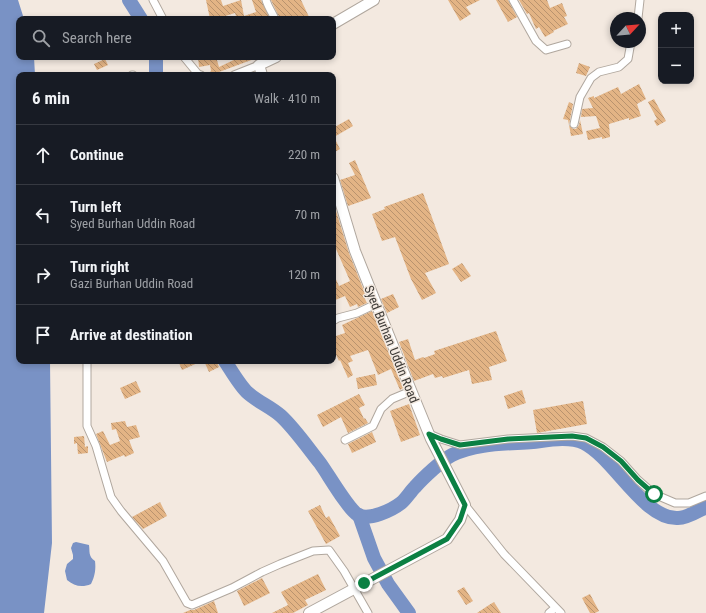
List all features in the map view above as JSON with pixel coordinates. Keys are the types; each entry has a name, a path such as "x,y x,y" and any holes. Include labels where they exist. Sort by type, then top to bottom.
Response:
{"street":[{"path":"153,0 161,16"},
{"path":"266,0 269,10 274,16"},
{"path":"336,22 374,0"},
{"path":"513,0 536,41 546,50 567,44"},
{"path":"639,12 640,0"},
{"path":"574,124 580,97 591,78 599,72 619,67 628,59 630,48"},
{"path":"186,60 196,72"},
{"path":"242,72 270,60"},
{"path":"259,65 261,72"},
{"name":"Syed Burhan Uddin Road","path":"336,188 355,251 411,392 430,436 465,505"},
{"path":"336,319 357,313 376,304"},
{"path":"87,364 87,426 96,446 112,497 121,511 163,561 187,603 192,605 232,588 262,572 313,551 329,550 355,588 368,613"},
{"path":"345,440 373,426 381,408 392,399 411,392"},
{"path":"430,436 460,445 508,439 572,436 586,438 603,447 621,461 638,480 654,494 675,503 689,503 706,496"},
{"path":"309,613 447,539 460,520 465,505"},
{"path":"465,505 504,554 558,611"},
{"path":"549,613 558,611"}],"water":[{"path":"0,0 18,0 23,16 16,16 16,60 34,60 35,72 16,72 16,364 50,364 52,543 44,613 0,613"},
{"path":"76,542 89,545 90,556 95,561 95,570 91,584 84,586 72,584 67,580 65,571 67,564 73,559 71,548 73,543"}],"building":[{"path":"206,0 221,0 223,6 241,0 244,16 236,16 235,13 225,16 209,16"},
{"path":"252,0 261,0 269,16 244,16 256,12"},
{"path":"271,0 301,0 309,16 279,16"},
{"path":"448,0 480,0 466,7 471,14 460,21"},
{"path":"496,0 508,0 517,17 508,22"},
{"path":"519,0 547,0 550,8 562,3 567,16 564,17 568,24 553,31 554,32 545,37 539,27 536,29 529,13 527,14"},
{"path":"106,60 108,65 97,70 94,64"},
{"path":"198,60 217,60 219,67 234,60 252,60 219,72 210,72 210,65 199,67"},
{"path":"579,63 590,67 586,76 576,73"},
{"path":"639,84 646,99 637,104 641,116 609,124 610,137 588,140 586,131 600,128 596,116 581,117 582,109 593,108 588,98 594,96 594,98 618,87 621,94"},
{"path":"654,99 666,121 657,126 654,121 657,119 648,102"},
{"path":"569,102 573,104 569,125 568,120 563,119"},
{"path":"349,119 353,126 336,136 336,126"},
{"path":"580,120 583,134 571,136 569,125 573,129 576,129"},
{"path":"336,141 340,149 336,151"},
{"path":"355,160 371,198 348,206 340,180 355,175 349,163"},
{"path":"423,193 449,264 425,273 436,293 422,300 411,279 395,237 382,241 372,214 385,209 384,207"},
{"path":"336,211 349,253 366,296 364,297 367,303 358,307 357,304 350,307 345,296 336,300 336,280 339,286 350,281 336,249"},
{"path":"462,263 471,276 461,282 452,269"},
{"path":"393,294 399,307 387,313 381,299"},
{"path":"372,311 403,388 400,390 391,369 378,375 368,350 350,356 353,361 348,363 353,375 348,378 336,354 336,336 345,333 342,325"},
{"path":"496,331 507,361 489,367 492,380 472,384 469,370 443,378 442,376 435,378 433,374 414,381 399,342 408,339 415,360 435,354 434,351"},
{"path":"179,364 195,364 182,370"},
{"path":"205,364 218,364 219,367 209,372"},
{"path":"375,374 377,385 358,389 356,378"},
{"path":"136,381 141,392 125,399 120,388"},
{"path":"522,390 526,403 508,409 504,396"},
{"path":"359,394 365,405 359,408 364,419 365,418 368,423 348,433 341,417 323,427 317,415"},
{"path":"583,401 587,424 537,433 533,410"},
{"path":"409,404 420,435 401,442 390,411"},
{"path":"125,421 127,427 136,425 140,437 129,440 134,453 125,457 124,455 107,462 96,434 103,431 110,445 120,441 116,429 112,430 111,423"},
{"path":"372,432 376,442 352,453 348,444"},
{"path":"84,436 85,447 88,446 88,453 78,454 77,443 74,444 74,437"},
{"path":"160,502 167,516 143,529 132,517"},
{"path":"320,505 326,518 329,516 340,536 326,544 308,511"},
{"path":"318,574 326,590 305,600 308,605 293,613 272,613 288,605 281,592"},
{"path":"262,578 270,593 244,606 237,591"},
{"path":"464,587 473,601 466,605 457,591"},
{"path":"590,594 599,611 595,613 590,613 582,598"},
{"path":"214,601 218,613 183,613 194,610"},
{"path":"494,602 501,613 477,613 489,605"}],"waterway":[{"path":"129,0 139,16"},
{"path":"156,60 156,72"},
{"path":"227,364 248,393 281,416 291,427 320,463 349,506 358,515 368,517 374,516 397,506 418,483 438,465 448,457 461,451 481,446 559,439 584,443 607,461 641,499 653,509 665,516 681,518 706,507"},
{"path":"359,515 374,558 388,584 409,613"}],"route":[{"path":"364,583 447,539 460,520 465,505 429,434 460,445 508,439 572,436 586,438 603,447 621,461 638,480 654,494"}]}
